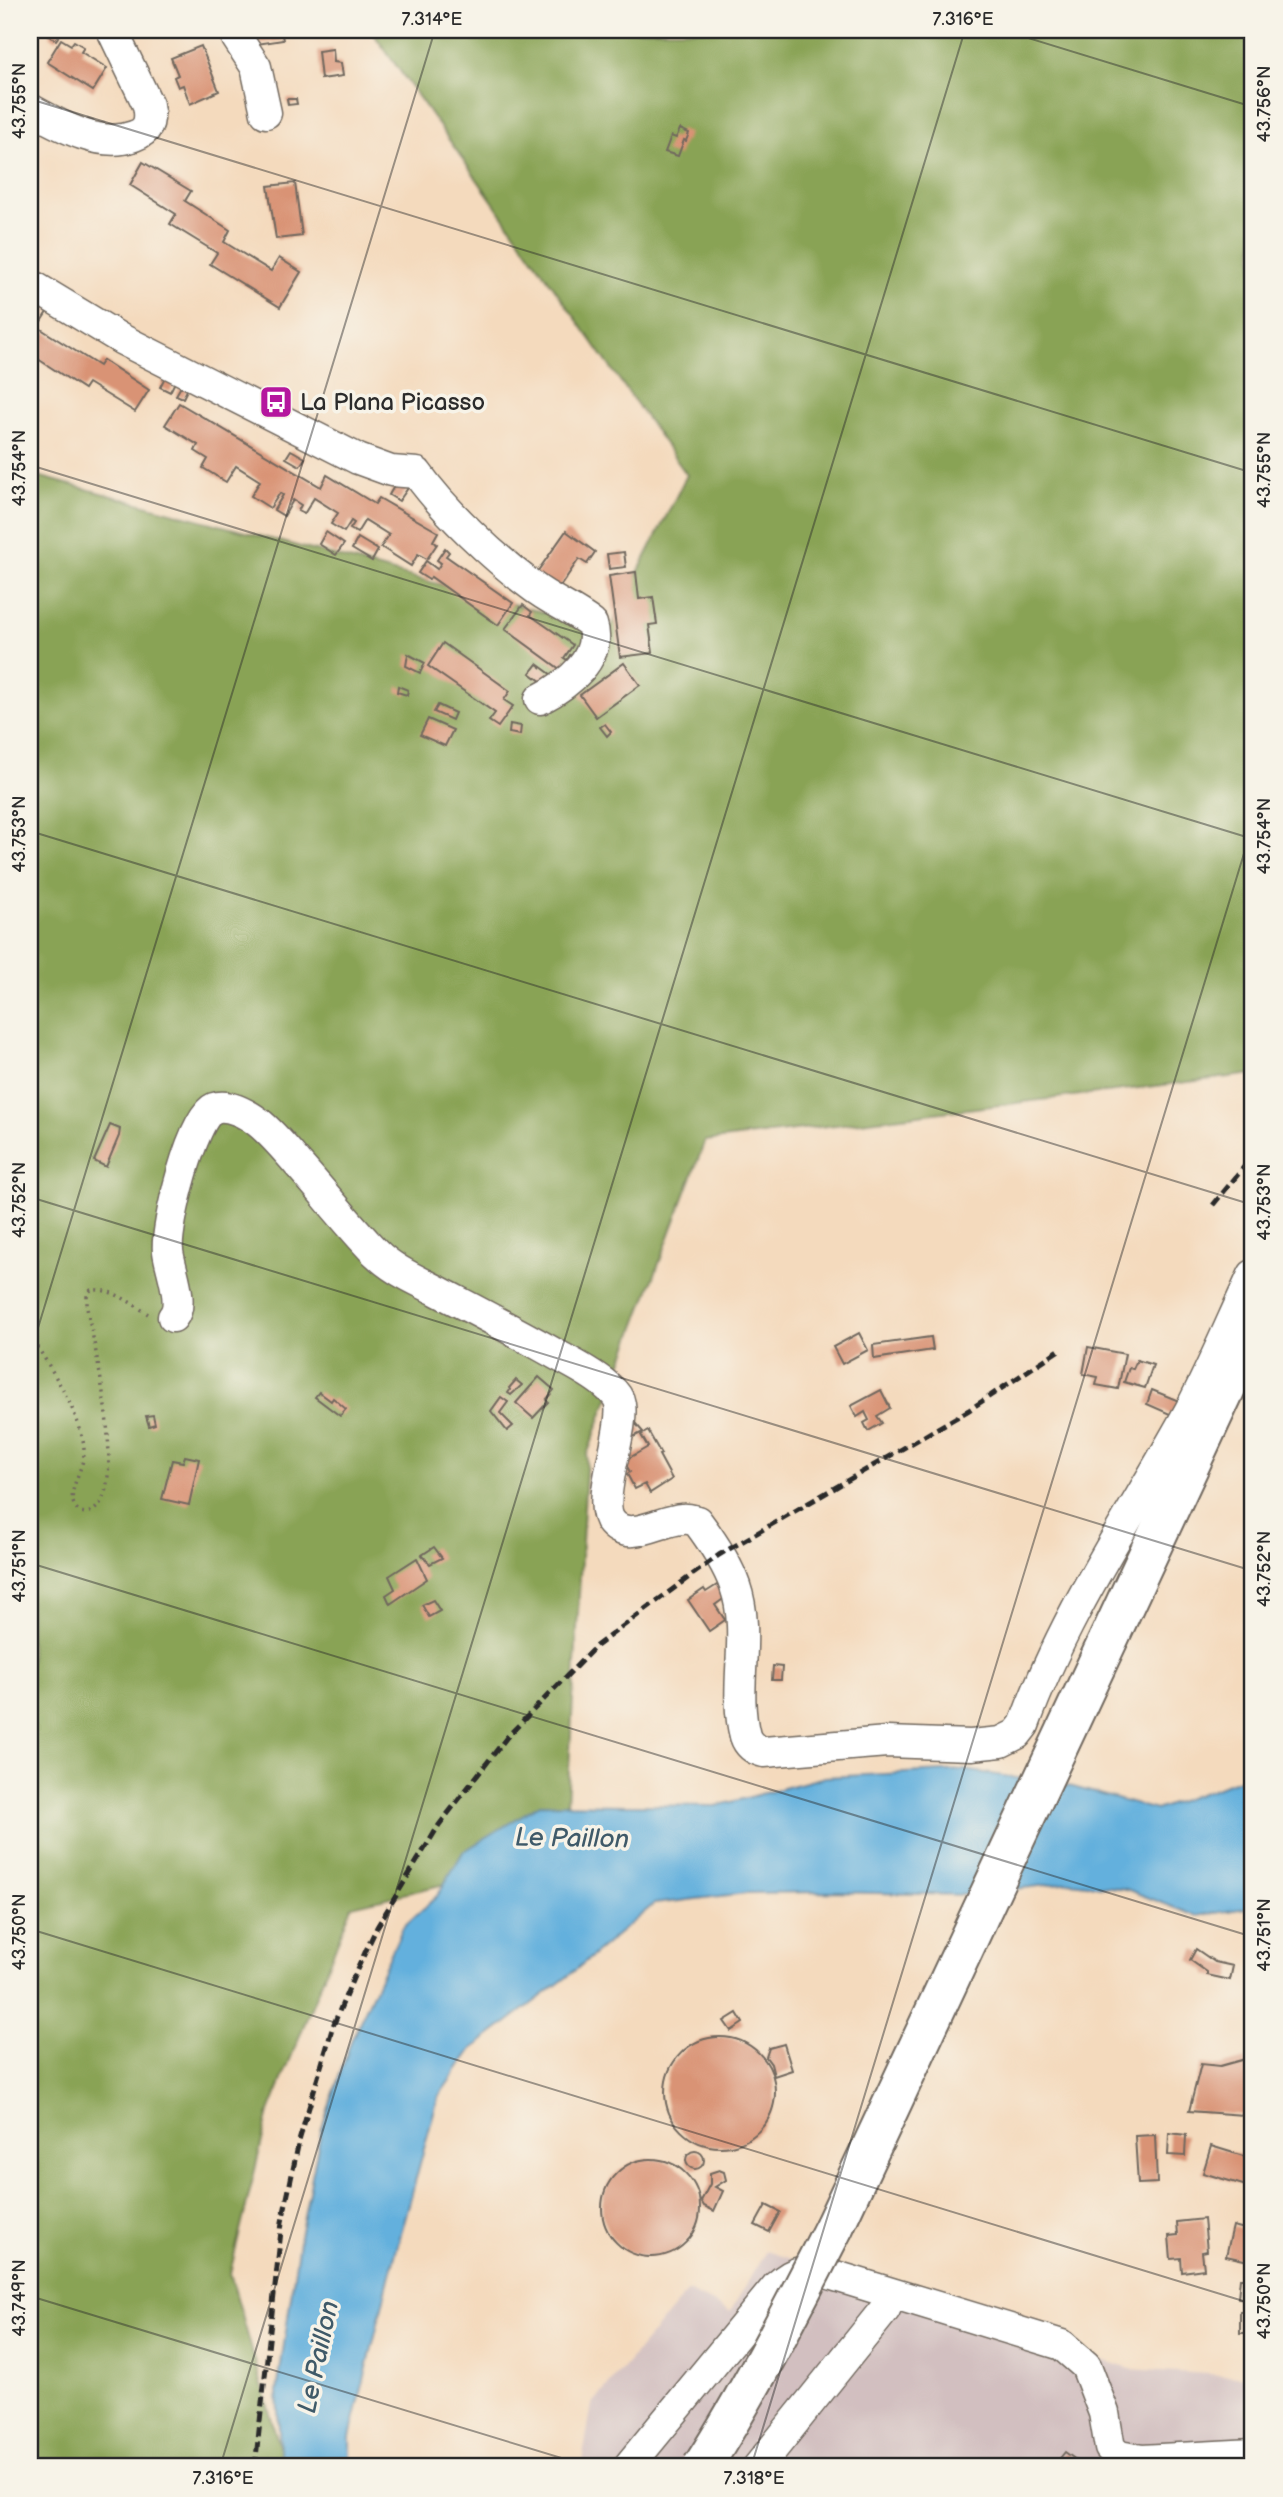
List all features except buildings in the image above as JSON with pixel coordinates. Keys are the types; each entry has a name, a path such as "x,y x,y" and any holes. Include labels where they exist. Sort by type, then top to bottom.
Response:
{"main road":[{"path":"1081,1713 1253,1330"},
{"path":"716,2467 750,2414 779,2361 984,1917 1253,1362"},
{"path":"702,2467 769,2355 838,2229"}],"street":[{"path":"30,109 92,137 113,141 142,133 149,125 148,106 112,30"},
{"path":"235,30 237,38 256,66 266,113"},
{"path":"30,284 121,339 358,459 391,471 416,472 435,498 510,568 534,588 592,624 595,634 593,648 587,658 572,679 540,699"},
{"path":"173,1317 177,1313 178,1304 170,1268 167,1236 173,1209 189,1152 204,1116 214,1108 226,1107 258,1122 376,1253 398,1271 514,1331 607,1385 617,1396 620,1404 619,1427 605,1508 610,1522 620,1530 634,1531 682,1519 697,1521 719,1555 735,1587 742,1626 741,1700 745,1735 756,1750 764,1752 887,1742 971,1745 1001,1742 1017,1734 1024,1725 1046,1667 1072,1615 1191,1408 1253,1275"},
{"path":"628,2467 777,2286 788,2276 803,2270 829,2274 1062,2346 1087,2366 1104,2413 1110,2448 1119,2456 1142,2460 1253,2454"},
{"path":"758,2467 885,2309 891,2295"}],"path":[{"path":"30,1335 71,1408 83,1438 85,1453 72,1499 77,1509 84,1513 97,1507 105,1493 110,1473 108,1431 87,1308 87,1294 98,1289 120,1296 159,1319 173,1317"}],"shaded area":[{"path":"766,2251 1130,2369 1253,2377 1253,2467 581,2467 592,2405 688,2291 730,2312"}],"green space":[{"path":"371,30 1253,30 1253,1074 705,1141 587,1455 564,1856 352,1906 269,2112 230,2273 285,2467 30,2467 30,471 34,475 609,630 687,475"}],"water":[{"name":"Le Paillon","path":"965,1770 1073,1787 1156,1810 1253,1774 1253,1907 1196,1916 1126,1889 1071,1882 967,1895 746,1893 654,1904 567,1977 472,2049 438,2097 390,2274 350,2437 350,2467 281,2467 277,2392 299,2241 321,2131 351,2041 403,1927 437,1896 463,1852 540,1804 716,1806 825,1777"}],"railway":[{"path":"1213,1205 1253,1156"},
{"path":"255,2467 282,2222 299,2141 333,2026 354,1976 377,1927 439,1825 507,1737 596,1646 719,1555 969,1410 1062,1348"}],"place":[{"name":"La Plana Picasso","path":"276,402"}]}
